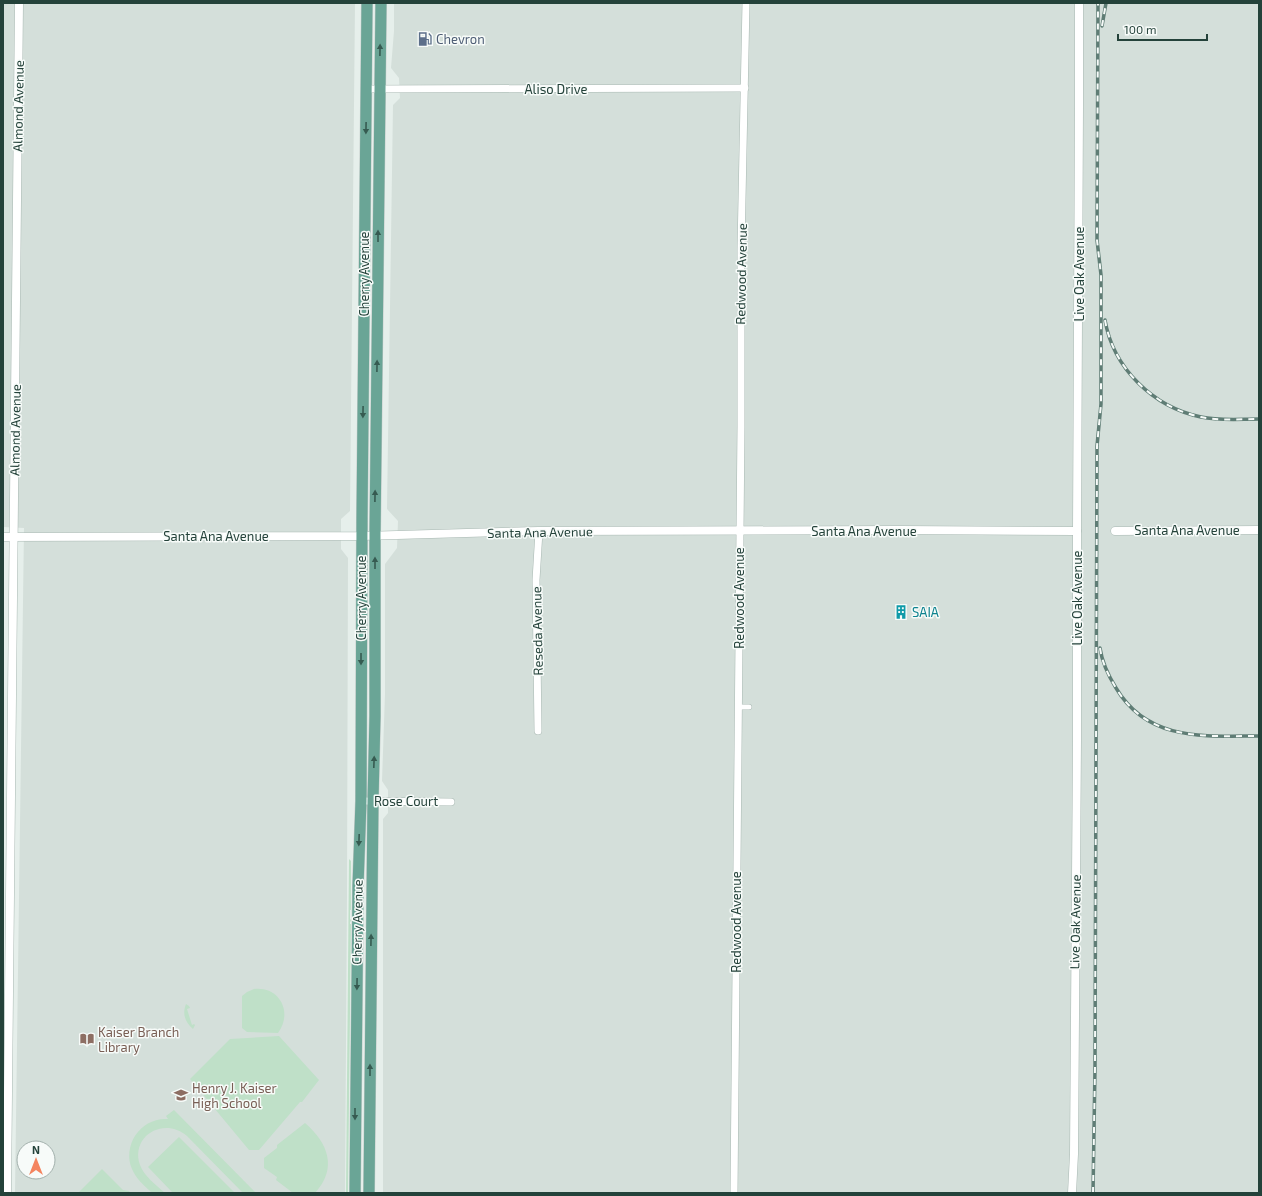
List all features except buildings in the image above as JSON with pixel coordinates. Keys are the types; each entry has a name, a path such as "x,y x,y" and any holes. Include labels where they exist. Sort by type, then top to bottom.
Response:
{"main road":[{"name":"Cherry Avenue","path":"355,1193 358,886 361,801 367,3"},
{"name":"Cherry Avenue","path":"369,1193 381,3"}],"street":[{"name":"Almond Avenue","path":"7,1193 19,3"},
{"name":"Redwood Avenue","path":"734,1193 742,426 741,256 746,3"},
{"name":"Live Oak Avenue","path":"1072,1193 1074,1154 1077,756 1079,3"},
{"name":"Aliso Drive","path":"367,89 744,88"},
{"name":"Santa Ana Avenue","path":"1116,531 1259,530"},
{"name":"Santa Ana Avenue","path":"3,536 362,536 539,531 1077,531"},
{"name":"Reseda Avenue","path":"538,730 536,580 539,531"},
{"path":"738,707 749,707"},
{"name":"Rose Court","path":"361,801 451,802"}],"shaded area":[{"path":"3,3 355,3 350,511 341,519 341,549 348,558 345,1193 15,1193 24,528 3,527"},
{"path":"394,3 1259,3 1259,1193 383,1193 383,819 388,813 388,790 382,781 385,694 385,564 397,548 398,521 387,509 393,105 400,98 399,78 391,68 394,31"}],"green space":[{"path":"349,859 351,861 351,924 348,1193 346,1193"},
{"path":"254,989 263,989 271,992 277,996 281,1002 284,1009 284,1017 278,1033 247,1032 242,1028 242,996"},
{"path":"186,1004 190,1008 187,1009 192,1025 195,1025 193,1029 185,1018 184,1011"},
{"path":"279,1036 319,1080 302,1102 300,1102 259,1150 249,1150 190,1079 230,1039"},
{"path":"174,1110 256,1193 243,1193 187,1136 178,1130 169,1128 151,1132 144,1138 140,1145 138,1155 140,1165 144,1173 165,1193 152,1193 144,1185 132,1169 130,1151 132,1142 136,1134 142,1128 158,1120 168,1119 166,1116"},
{"path":"305,1123 320,1139 327,1156 328,1165 322,1184 315,1193 293,1193 276,1180 277,1177 264,1168 264,1158 277,1148 277,1145"},
{"path":"179,1137 235,1193 173,1193 148,1167"},
{"path":"102,1169 123,1190 131,1193 78,1193"}],"railway":[{"path":"1093,1193 1095,1068 1097,446 1101,404 1101,275 1097,240 1098,3"},
{"path":"1102,26 1106,3"},
{"path":"1105,320 1109,338 1126,369 1138,383 1152,395 1183,412 1201,417 1223,419 1259,419"},
{"path":"1100,648 1102,658 1110,678 1116,688 1129,706 1144,718 1161,727 1198,735 1259,736"}],"place":[{"name":"Chevron","path":"425,39"},
{"name":"SAIA","path":"901,612"},
{"name":"Kaiser Branch Library","path":"87,1039"},
{"name":"Henry J. Kaiser High School","path":"181,1095"}]}
